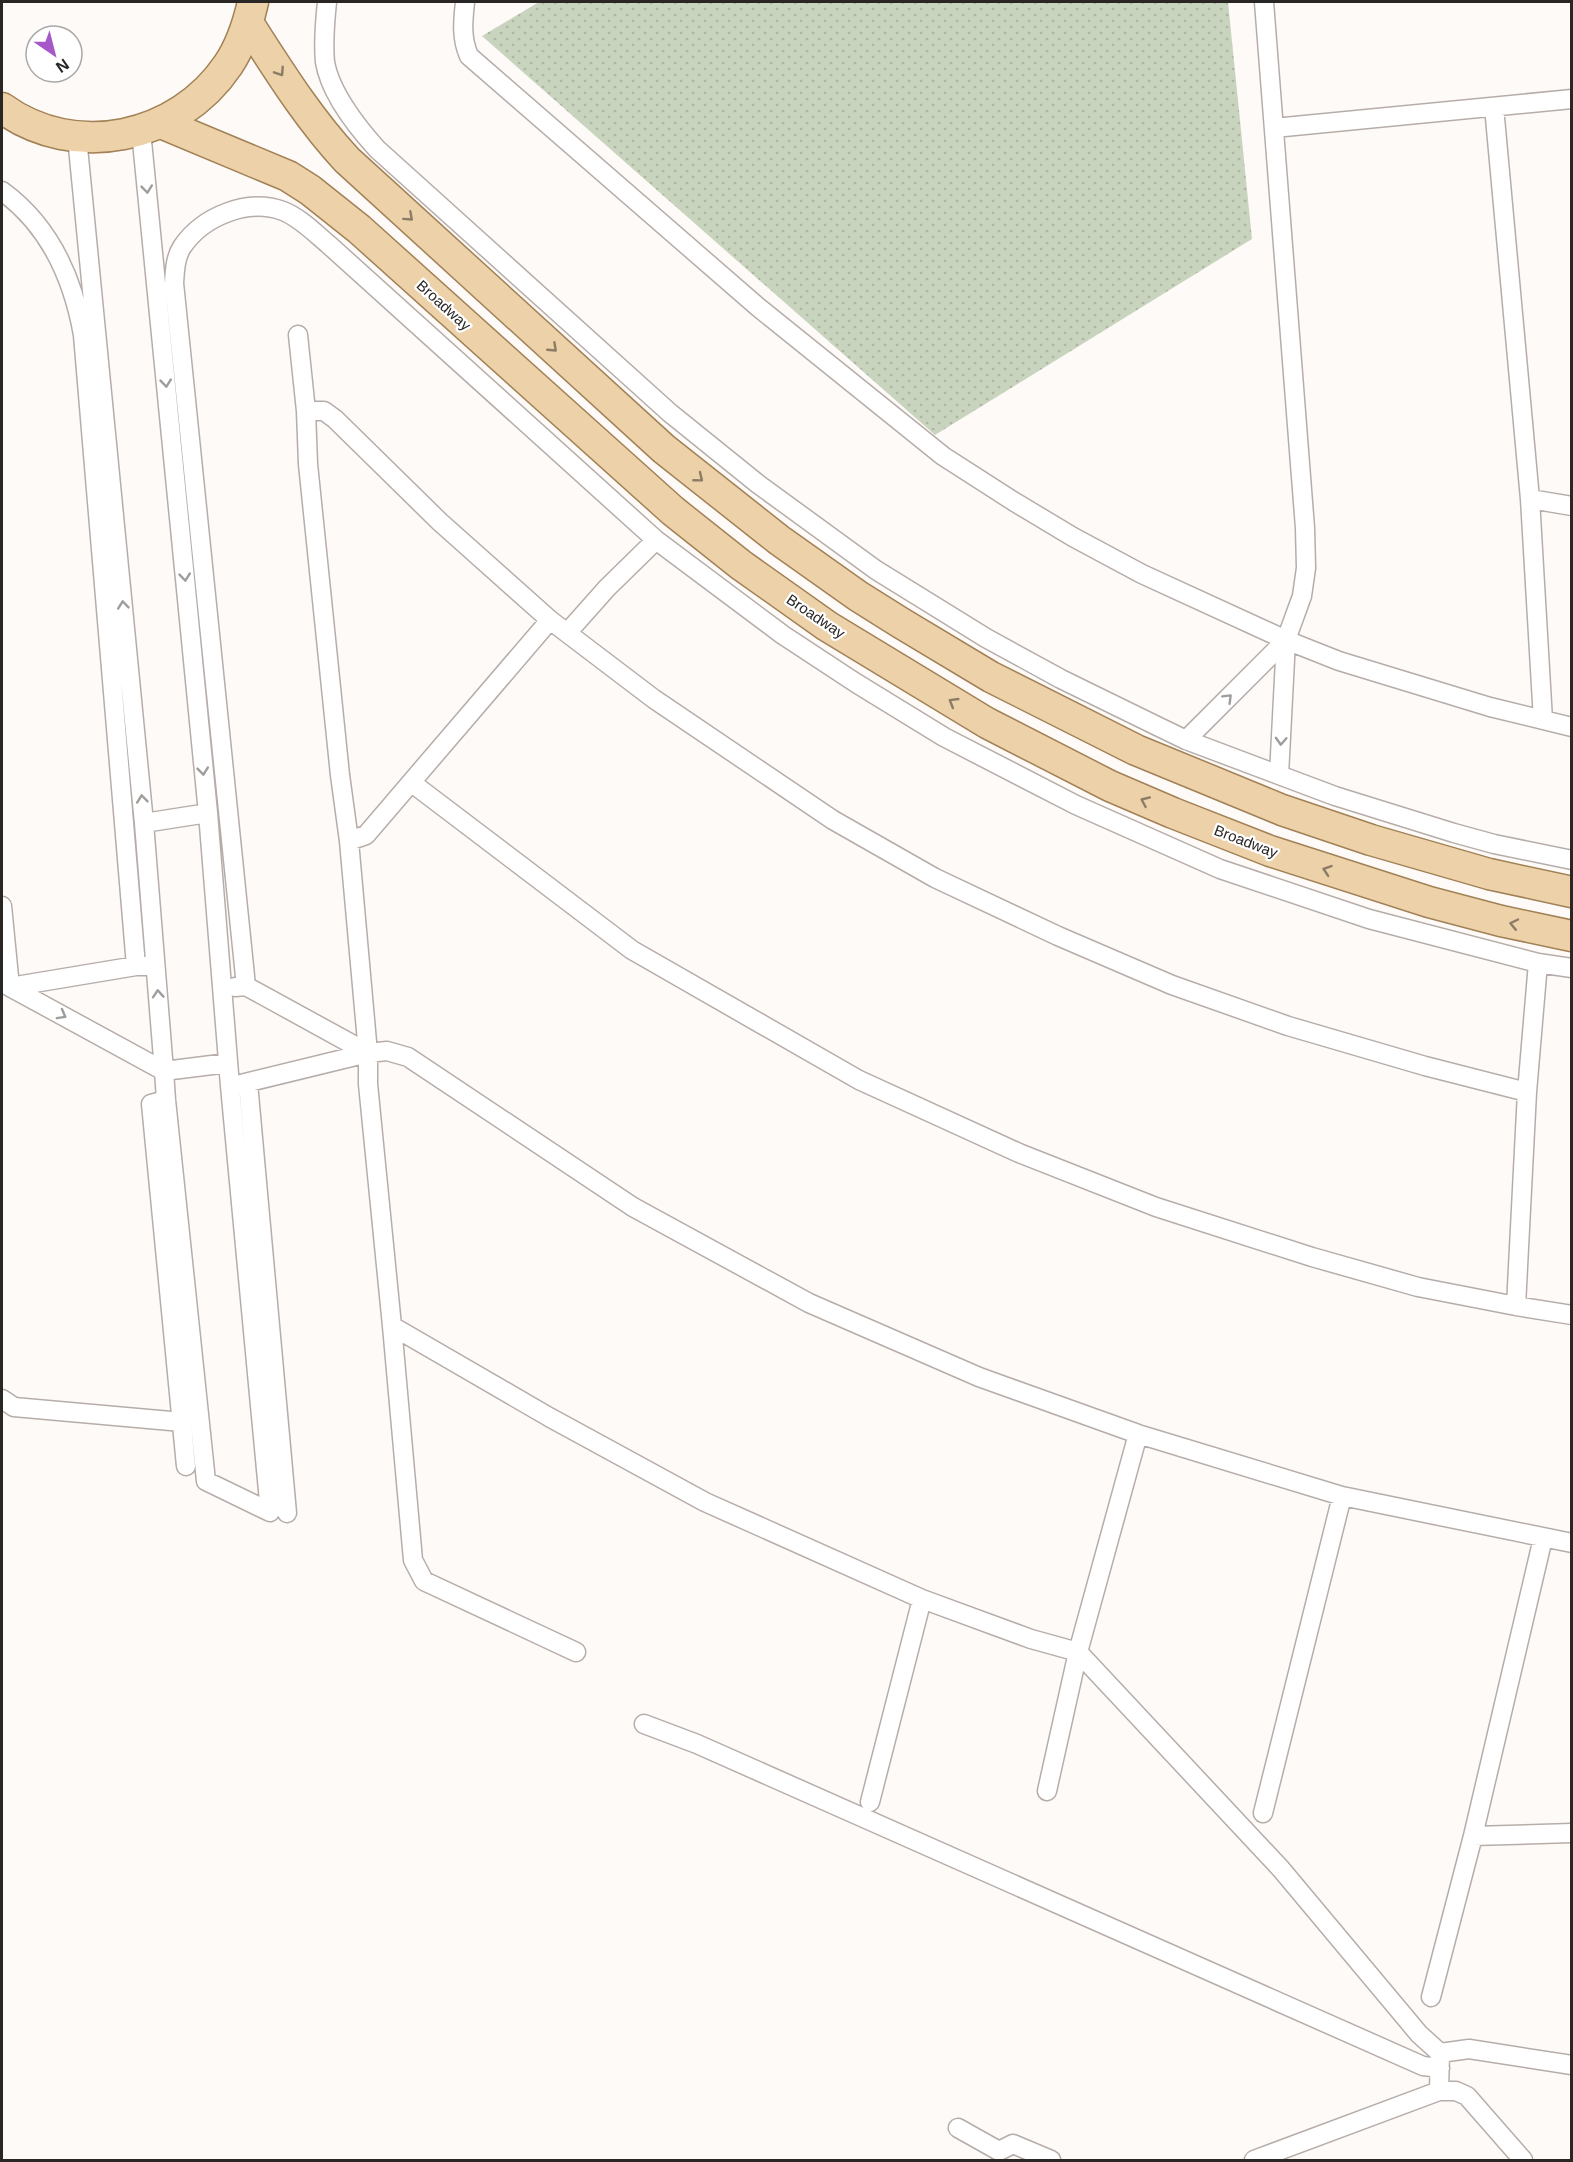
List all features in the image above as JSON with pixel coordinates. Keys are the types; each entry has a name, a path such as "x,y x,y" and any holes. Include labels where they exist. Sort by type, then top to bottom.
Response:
{"main road":[{"path":"2,108 30,124 77,137 120,136 151,127 200,98 216,82 240,44 250,12"},
{"path":"250,12 298,101 328,139 356,168 664,449 727,501 858,596 1008,685 1136,750 1272,806 1371,840 1449,847 1489,874 1572,892"},
{"name":"Broadway","path":"151,127 288,176 310,190 359,229 673,511 827,626 987,723 1110,786 1270,851 1430,902 1572,936"}],"street":[{"path":"327,2 324,44 326,65 348,113 377,149 670,413 758,484 876,570 986,638 1186,740 1346,799 1449,847 1494,844 1572,860"},
{"path":"465,2 462,27 464,44 469,56 758,307 943,456 1072,537 1142,574 1286,640 1360,668 1490,707 1572,727"},
{"path":"1264,2 1305,528 1306,568 1302,596 1286,640 1279,775"},
{"path":"1274,128 1572,99"},
{"path":"1494,107 1530,499 1543,720"},
{"path":"151,127 230,1086 278,1512"},
{"path":"77,137 144,823 166,1100 206,1481 278,1512"},
{"path":"2,191 33,218 51,245 72,288 80,319 136,966"},
{"path":"246,986 176,307 175,264 181,248 207,224 236,209 260,206 286,212 304,225 393,301 656,540 783,635 856,683 969,750 1076,805 1220,868 1369,919 1538,963 1572,968"},
{"path":"446,250 466,228"},
{"path":"393,301 412,276"},
{"path":"298,335 340,775 349,841 368,1053 368,1084 413,1560 424,1581 576,1652"},
{"path":"306,411 324,411 335,419 440,522 550,620 654,699 833,820 935,878 1058,936 1172,985 1288,1026 1425,1066 1527,1092"},
{"path":"1530,499 1572,506"},
{"path":"567,633 607,588 656,540"},
{"path":"349,841 366,835 550,620"},
{"path":"1186,740 1286,640"},
{"path":"1008,685 1022,657"},
{"path":"969,750 987,723"},
{"path":"412,783 633,950 859,1080 1019,1153 1156,1207 1312,1257 1418,1287 1572,1315"},
{"path":"144,823 207,813"},
{"path":"2,906 6,984"},
{"path":"1516,1306 1527,1092 1538,963"},
{"path":"6,984 136,966 156,966"},
{"path":"6,984 164,1071 228,1063"},
{"path":"222,987 246,986 368,1053"},
{"path":"230,1086 368,1053 387,1051 408,1058 633,1207 809,1303 979,1377 1138,1434 1342,1496 1572,1543"},
{"path":"248,1083 278,1512"},
{"path":"166,1100 151,1104 186,1466"},
{"path":"392,1326 549,1417 705,1502 922,1599 1031,1639 1078,1652 1281,1869 1419,2034 1440,2060 1439,2091"},
{"path":"2,1399 14,1407 182,1422"},
{"path":"1047,1791 1078,1652 1138,1434"},
{"path":"1263,1813 1342,1496"},
{"path":"1431,1997 1473,1836 1543,1538"},
{"path":"870,1802 922,1599"},
{"path":"644,1724 697,1744 1423,2067 1468,2049 1572,2065"},
{"path":"1473,1836 1572,1833"},
{"path":"1254,2160 1439,2091 1456,2091 1467,2096 1522,2160"},
{"path":"958,2128 999,2151 1013,2144 1051,2160"}],"green space":[{"path":"539,2 1228,2 1252,239 935,435 482,36"}]}
